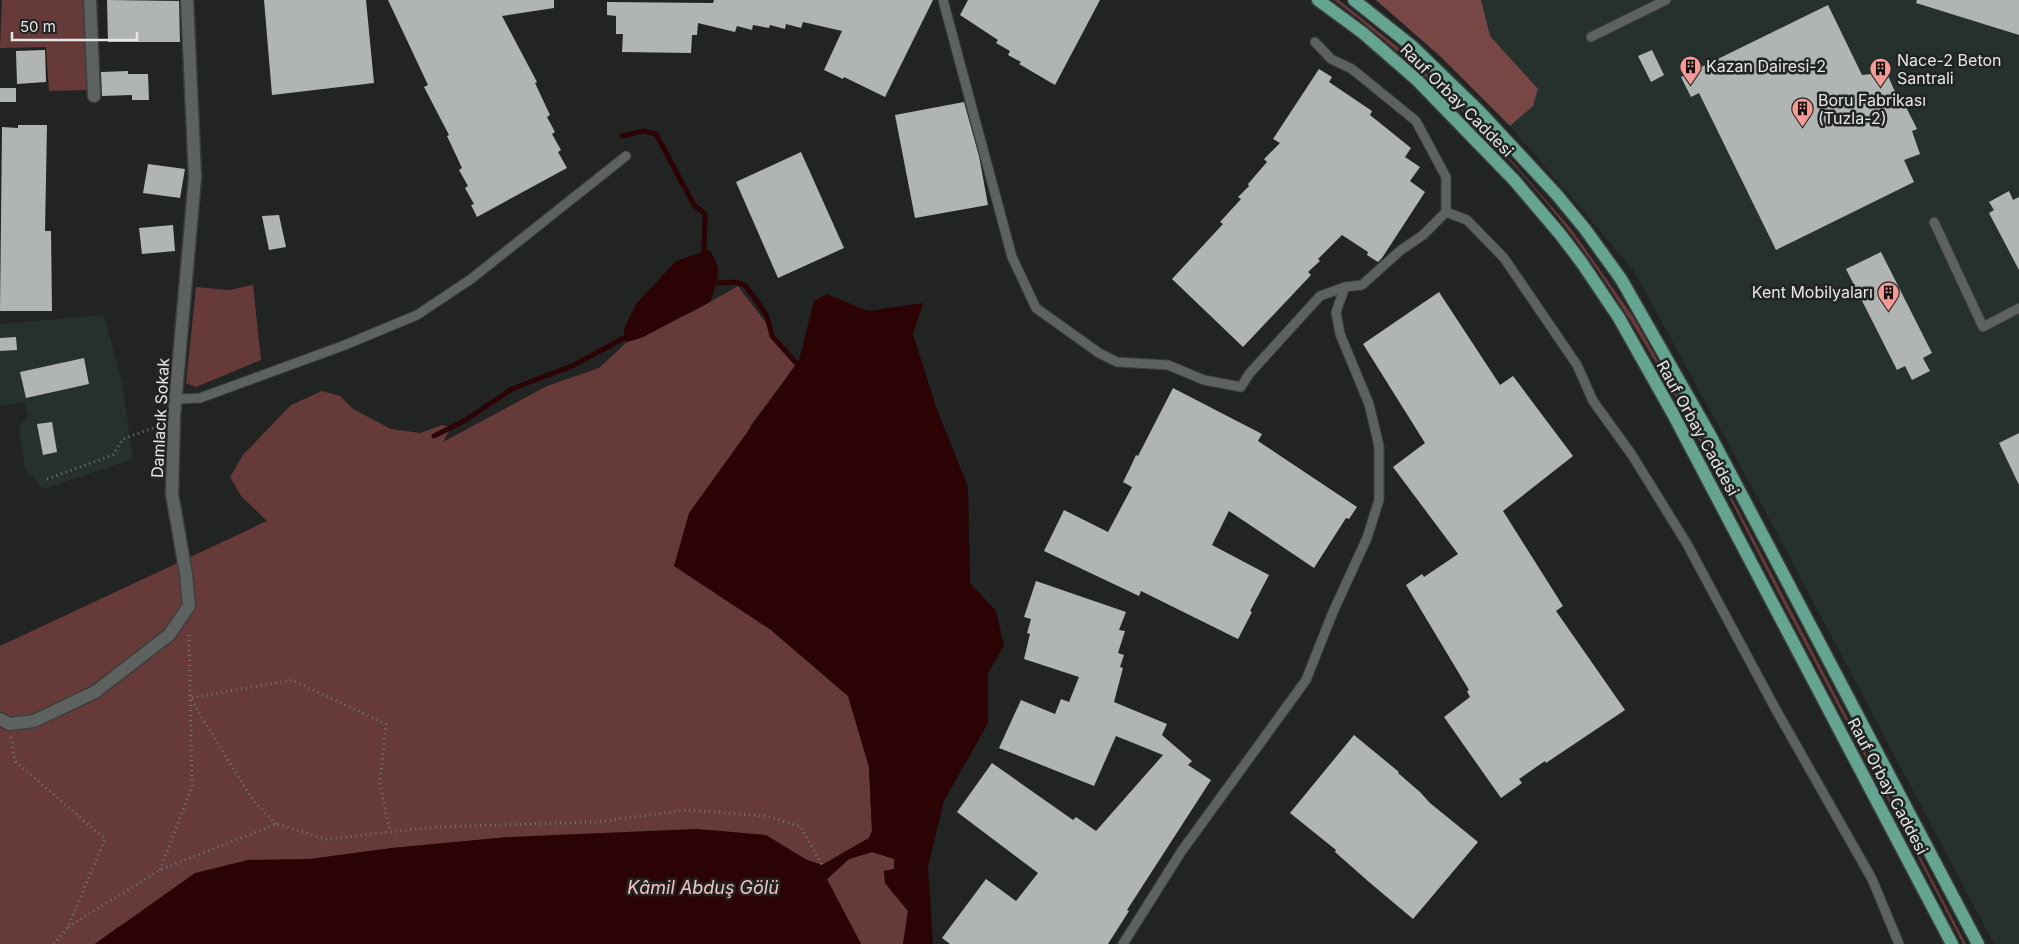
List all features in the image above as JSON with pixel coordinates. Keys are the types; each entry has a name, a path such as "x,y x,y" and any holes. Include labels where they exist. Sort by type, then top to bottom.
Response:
{"main road":[{"name":"Rauf Orbay Caddesi","path":"1318,0 1392,56 1464,128 1537,206 1587,271 1619,318 1673,414 1952,944"},
{"name":"Rauf Orbay Caddesi","path":"1354,0 1413,47 1482,113 1557,195 1585,229 1620,279 1710,435 1978,944"}],"street":[{"path":"90,0 94,96"},
{"name":"Damlacık Sokak","path":"187,0 196,176 174,420 172,494 186,574 188,606"},
{"path":"5,722 34,721 95,692 169,635 188,606"}],"lane":[{"path":"943,0 1012,257 1036,308 1099,353 1116,362 1168,365 1204,380 1241,387 1249,374 1320,296 1345,287 1362,285 1401,250 1423,235 1446,212 1446,177 1416,121 1352,69 1331,59 1315,42"},
{"path":"1590,36 1666,0"},
{"path":"176,399 200,398 345,345 417,314 471,279 626,156"},
{"path":"1446,212 1467,220 1504,258 1577,365 1593,402 1632,455 1687,544 1779,717 1872,879 1899,944"},
{"path":"1934,222 1983,327 2019,308"},
{"path":"1123,944 1180,852 1306,680 1333,612 1367,538 1379,500 1379,446 1369,404 1340,334 1336,312 1345,287"}],"path":[{"path":"47,479 112,455 123,439 174,420"},
{"path":"160,870 192,787 188,606"},
{"path":"190,698 292,680 386,724 380,784 390,832"},
{"path":"190,698 252,799 276,824 326,839 435,826 596,822 686,810 767,816 801,827 822,865"},
{"path":"5,722 15,760 105,839 68,928"},
{"path":"54,944 68,928 160,870 276,824"}],"shaded area":[{"path":"2,0 83,0 87,90 49,91 46,47 0,48"},
{"path":"1334,0 1339,0 1410,57 1504,152 1572,230 1634,318 1696,429 1966,944 1963,944 1725,488 1661,371 1614,295 1554,212 1486,136 1450,99 1412,65"},
{"path":"1376,0 2019,0 2019,944 1994,944 1778,535 1634,271 1510,126 1441,57"},
{"path":"1376,0 1481,0 1490,36 1538,89 1533,106 1510,126 1441,57"},
{"path":"253,285 261,360 196,387 186,383 196,287 229,290"},
{"path":"738,286 797,364 750,426 771,630 848,696 869,767 872,831 869,838 822,865 807,860 509,837 392,848 310,859 248,860 118,927 95,944 0,944 0,646 267,521 241,496 230,477 243,455 291,405 322,391 340,396 353,409 391,429 420,433 442,425 451,427 443,442 547,386 599,368 627,342 643,337"},
{"path":"104,315 122,381 133,459 43,489 25,469 19,427 28,416 24,402 0,406 0,324"},
{"path":"872,852 894,858 895,869 884,871 885,883 908,911 903,944 861,944 827,881 849,859"}],"water":[{"path":"709,250 714,257 718,269 717,281 710,302 643,337 627,342 624,338 624,329 636,304 676,261"},
{"name":"Kâmil Abduş Gölü","path":"827,294 868,311 923,303 913,334 936,407 968,487 970,583 996,611 1004,646 988,673 988,723 944,801 928,866 933,944 903,944 908,911 885,883 884,871 894,869 894,859 872,852 849,859 827,879 861,944 95,944 195,873 248,860 310,859 392,848 509,837 697,829 766,835 807,860 822,865 869,838 872,831 869,767 848,696 771,630 674,566 689,513 799,360 814,301"}],"building":[{"path":"107,0 179,1 180,42 108,42"},
{"path":"264,0 366,0 374,83 272,95"},
{"path":"388,0 554,0 554,8 502,16 537,82 535,83 550,115 547,117 555,132 552,134 561,150 558,152 567,168 477,217 471,205 474,204 465,188 468,186 459,170 462,168 447,136 449,135 424,87 428,85"},
{"path":"714,0 933,0 885,97 844,77 843,79 824,70 842,31 803,22 801,28 786,24 785,29 770,25 769,28 753,25 752,30 737,26 735,32 698,23 697,35 692,35 691,53 622,52 623,34 616,34 616,16 607,15 607,2 713,3"},
{"path":"968,0 1100,0 1055,85 1019,64 1021,62 1008,55 1010,51 996,43 998,40 960,15"},
{"path":"1917,0 2019,0 2019,35 1916,3"},
{"name":"Boru Fabrikası (Tuzla-2)","path":"1828,5 1862,75 1871,74 1880,80 1888,76 1896,94 1899,93 1917,129 1912,131 1920,154 1904,160 1914,182 1776,250 1699,93 1691,97 1681,77"},
{"path":"45,50 46,82 17,84 16,51"},
{"path":"1652,50 1664,75 1651,82 1638,56"},
{"path":"1319,69 1332,77 1329,82 1372,111 1370,115 1411,148 1405,157 1420,167 1410,181 1425,192 1378,262 1367,255 1368,252 1342,235 1318,259 1320,261 1308,272 1311,275 1243,347 1172,279 1223,224 1220,222 1241,199 1238,197 1267,162 1264,159 1280,143 1273,139"},
{"path":"128,71 128,74 148,74 149,100 132,100 132,95 102,96 101,72"},
{"path":"0,88 16,88 16,102 0,102"},
{"path":"964,102 979,156 988,205 915,218 895,115"},
{"path":"18,125 47,125 45,231 51,231 52,311 0,311 2,127 18,128"},
{"path":"801,152 844,248 778,278 736,182"},
{"path":"148,164 185,169 180,198 143,193"},
{"path":"2009,191 2013,200 2019,197 2019,270 1989,213 1994,210 1989,202"},
{"path":"279,215 286,247 269,250 262,216"},
{"path":"173,225 175,251 142,254 139,228"},
{"name":"Kent Mobilyaları","path":"1881,252 1932,353 1923,358 1930,371 1912,380 1905,366 1897,370 1846,269"},
{"path":"1439,292 1500,385 1513,376 1573,456 1503,511 1563,606 1556,611 1625,710 1519,779 1522,783 1501,798 1444,717 1470,697 1467,691 1469,690 1406,585 1422,574 1424,577 1458,554 1393,467 1425,443 1363,344"},
{"path":"16,337 17,350 0,351 0,338"},
{"path":"84,358 89,384 26,398 20,372"},
{"path":"1173,388 1262,434 1258,441 1357,507 1349,519 1346,518 1314,568 1229,511 1212,545 1269,575 1238,639 1141,591 1139,596 1044,551 1064,510 1108,532 1132,487 1123,482"},
{"path":"52,422 57,452 43,455 37,424"},
{"path":"2019,433 2019,485 1999,443"},
{"path":"1036,581 1126,612 1119,630 1125,631 1118,653 1124,655 1120,667 1123,668 1114,702 1167,724 1162,735 1192,761 1188,765 1211,780 1127,910 1129,911 1108,944 950,944 942,938 986,879 1016,901 1038,873 957,812 992,763 1073,820 1076,817 1096,831 1163,755 1116,736 1094,786 999,748 1021,700 1055,714 1061,699 1069,702 1079,677 1024,659 1030,634 1027,633 1031,619 1024,617"},
{"path":"1354,735 1399,772 1430,803 1478,842 1413,919 1335,852 1336,850 1290,813"}],"waterway":[{"path":"622,136 644,131 656,134 694,205 705,214 704,252"},
{"path":"716,283 737,282 746,286 767,316 772,336 797,364"},
{"path":"434,436 466,420 512,389 574,365 624,338"}],"place":[{"name":"Kazan Dairesi-2","path":"1690,85"},
{"name":"Nace-2 Beton Santrali","path":"1881,88"},
{"name":"Boru Fabrikası (Tuzla-2)","path":"1802,128"},
{"name":"Kent Mobilyaları","path":"1889,311"}]}
